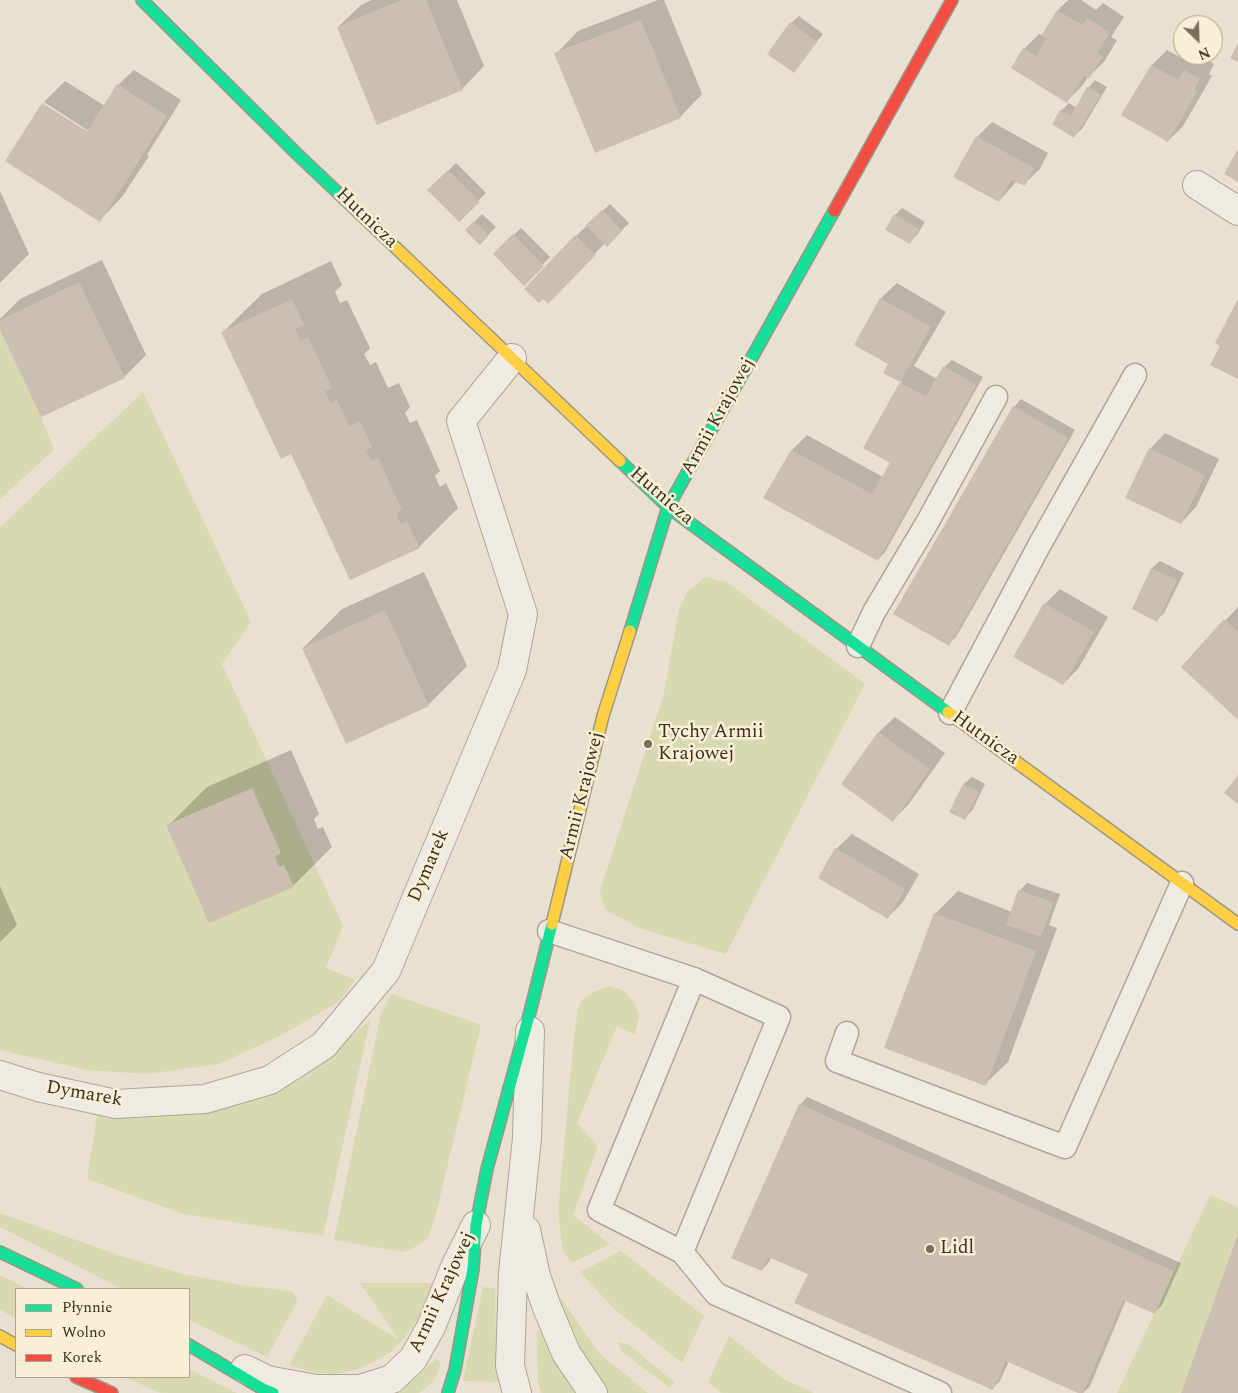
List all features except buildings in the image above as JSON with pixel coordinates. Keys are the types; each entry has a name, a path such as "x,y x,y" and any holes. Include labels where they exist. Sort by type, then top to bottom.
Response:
{"street":[{"name":"Hutnicza","path":"142,0 296,153 668,507 1238,924"},
{"name":"Armii Krajowej","path":"448,1393 455,1370 473,1269 476,1225 487,1169 530,1012 603,716 668,507 952,0"},
{"path":"1197,185 1238,211"},
{"name":"Dymarek","path":"0,1076 38,1087 116,1104 205,1099 270,1080 324,1045 386,971 512,670 522,614 462,421 512,358"},
{"name":"Armii Krajowej","path":"517,1393 510,1366 513,1273 527,1138 530,1012"},
{"path":"521,1206 536,1276 546,1305 566,1353 593,1393"},
{"name":"Armii Krajowej","path":"190,1344 267,1380 316,1388 360,1389 392,1379 413,1359 431,1327 455,1267 476,1225"},
{"path":"0,1252 75,1288"},
{"path":"0,1336 15,1344"},
{"path":"190,1345 263,1389 273,1393"},
{"path":"78,1378 112,1393"}],"lane":[{"path":"950,713 1027,568 1135,375"},
{"path":"858,646 874,612 927,522 996,397"},
{"path":"846,1033 837,1061 1065,1147 1182,883"},
{"path":"549,931 694,979 779,1017 682,1252"},
{"path":"694,979 600,1210 682,1252 716,1294 940,1393"}],"green space":[{"path":"0,330 41,417 54,450 0,499"},
{"path":"143,392 251,622 222,664 343,926 326,968 355,980 340,1001 282,1035 219,1064 147,1074 87,1070 0,1050 0,527"},
{"path":"705,577 727,582 865,684 726,954 642,929 605,910 600,891 664,693 679,609 688,591"},
{"path":"610,986 624,991 634,1002 639,1016 635,1034 617,1026 577,1123 598,1146 573,1215 610,1244 572,1263 563,1252 558,1212 574,1037 578,1010 582,1000 593,992"},
{"path":"392,994 481,1025 436,1214 428,1238 403,1252 334,1240 381,1013"},
{"path":"370,1020 323,1236 183,1214 87,1179 98,1109 327,1057"},
{"path":"1210,1195 1238,1207 1238,1232 1181,1393 1117,1393"},
{"path":"0,1213 124,1257 183,1274 241,1285 291,1291 297,1298 296,1304 267,1357 190,1320 190,1288 120,1288 0,1227"},
{"path":"621,1251 704,1316 682,1363 614,1309 580,1272"},
{"path":"0,1275 26,1288 15,1288 15,1318 0,1309"},
{"path":"360,1283 433,1283 423,1312 410,1331 392,1351 375,1361 355,1370 336,1374 316,1373 289,1365 327,1295 399,1340"},
{"path":"483,1287 495,1288 496,1353 499,1382 463,1381"},
{"path":"555,1295 562,1300 599,1353 648,1393 607,1393 576,1345"},
{"path":"537,1330 541,1331 577,1393 541,1393 538,1382"},
{"path":"729,1336 785,1380 814,1393 721,1393 708,1382"},
{"path":"618,1342 628,1344 674,1382 670,1388 622,1352"},
{"path":"435,1360 439,1360 441,1364 434,1381 419,1393 388,1393 411,1381"},
{"path":"190,1370 237,1393 161,1393 126,1378 190,1378"}],"traffic: fast":[{"path":"142,0 296,153 396,248"},
{"path":"630,631 668,507 834,211"},
{"path":"620,461 668,507 948,712"},
{"path":"448,1393 455,1370 473,1269 476,1225 487,1169 552,924"},
{"path":"0,1252 75,1288"},
{"path":"190,1346 273,1393"}],"traffic: slow":[{"path":"396,248 620,461"},
{"path":"552,924 603,716 630,631"},
{"path":"948,712 1238,924"},
{"path":"0,1336 15,1344"}],"traffic: jam":[{"path":"834,211 952,0"},
{"path":"78,1378 112,1393"}],"place":[{"name":"Tychy Armii Krajowej","path":"648,744"},
{"name":"Lidl","path":"930,1249"}]}
